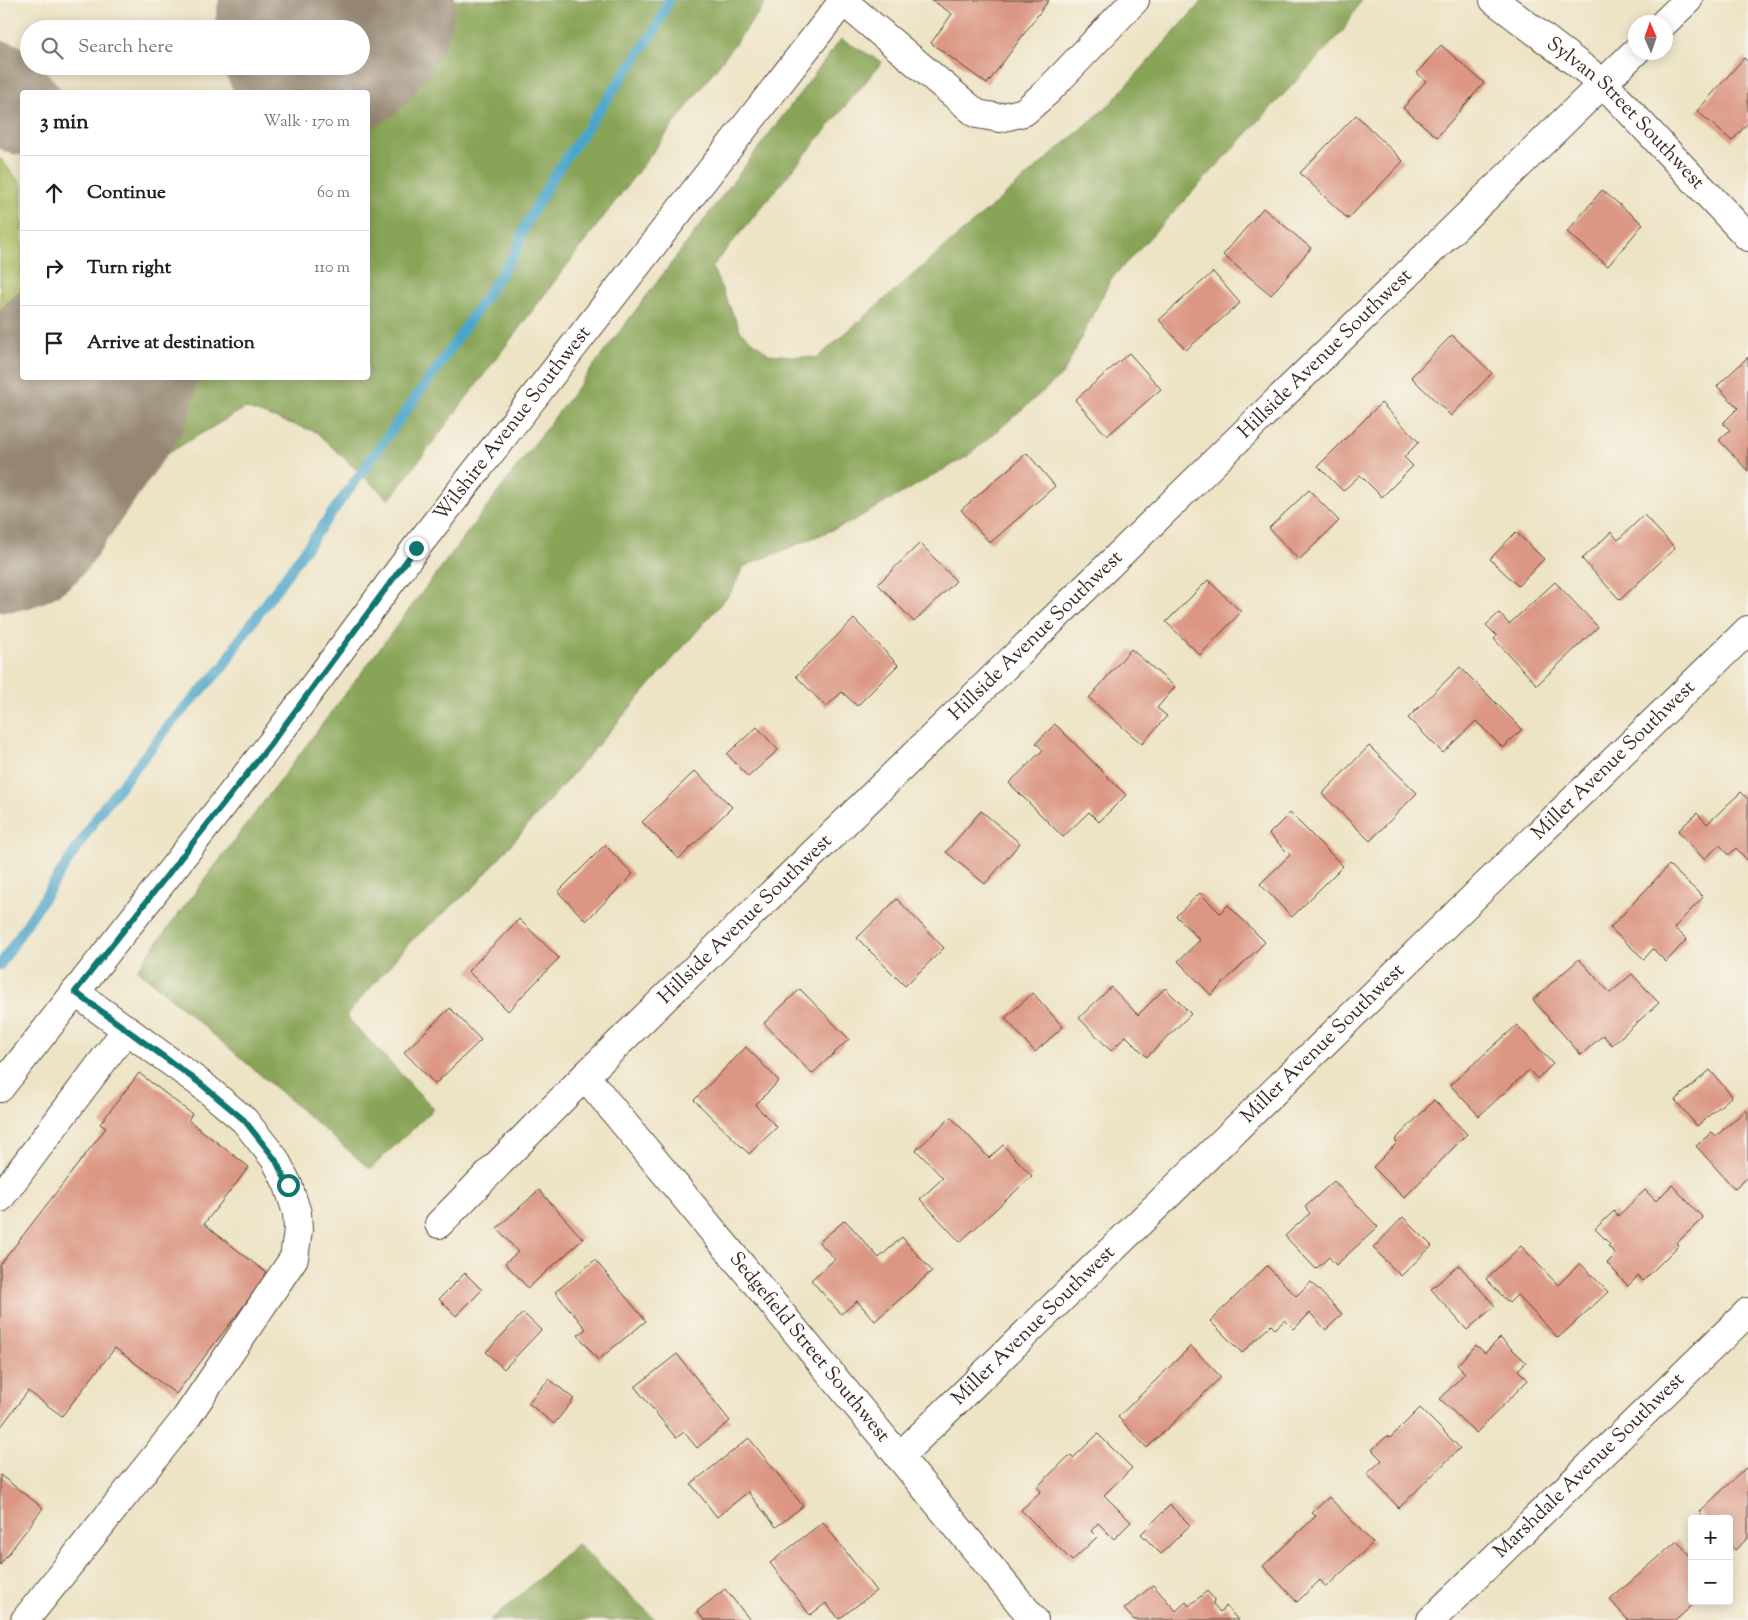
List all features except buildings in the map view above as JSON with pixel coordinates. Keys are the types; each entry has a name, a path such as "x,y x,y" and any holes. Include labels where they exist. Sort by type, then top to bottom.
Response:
{"street":[{"path":"843,1 978,114 1000,118 1024,112 1048,92 1135,0"},
{"name":"Sylvan Street Southwest","path":"1494,0 1603,83 1748,237"},
{"path":"1672,15 1688,0"},
{"name":"Wilshire Avenue Southwest","path":"0,1088 270,745 416,548 843,1"},
{"name":"Hillside Avenue Southwest","path":"439,1224 585,1076 1628,59"},
{"name":"Miller Avenue Southwest","path":"899,1457 1748,630"},
{"path":"25,1620 186,1418 294,1258 298,1230 297,1212 288,1185 275,1159 244,1120 201,1084 75,992"},
{"path":"0,1198 126,1029"},
{"name":"Sedgefield Street Southwest","path":"585,1076 1034,1620"},
{"name":"Marshdale Avenue Southwest","path":"1431,1620 1748,1312"}],"green space":[{"path":"431,0 768,0 389,500 316,432 245,408 119,482 53,549 130,416 160,380 370,380 370,91"},
{"path":"1203,0 1361,0 1343,31 1111,279 1063,374 968,456 849,523 743,567 732,591 474,887 411,941 346,1016 434,1109 370,1169 137,969 841,39 882,62 712,267 741,332 769,354 817,358 1111,103"},
{"path":"0,158 20,183 20,332 0,362"},
{"path":"577,1544 656,1620 490,1620 507,1607"}],"waterway":[{"path":"0,965 103,808 172,722 224,666 238,642 443,360 517,250 525,226 553,177 655,30 669,0"}],"taxiway":[{"path":"0,85 20,109"}],"runway":[{"path":"331,20 345,0"},
{"path":"0,502 85,380"}],"route":[{"path":"288,1185 275,1159 244,1120 201,1084 75,992 270,745 416,548"}]}
